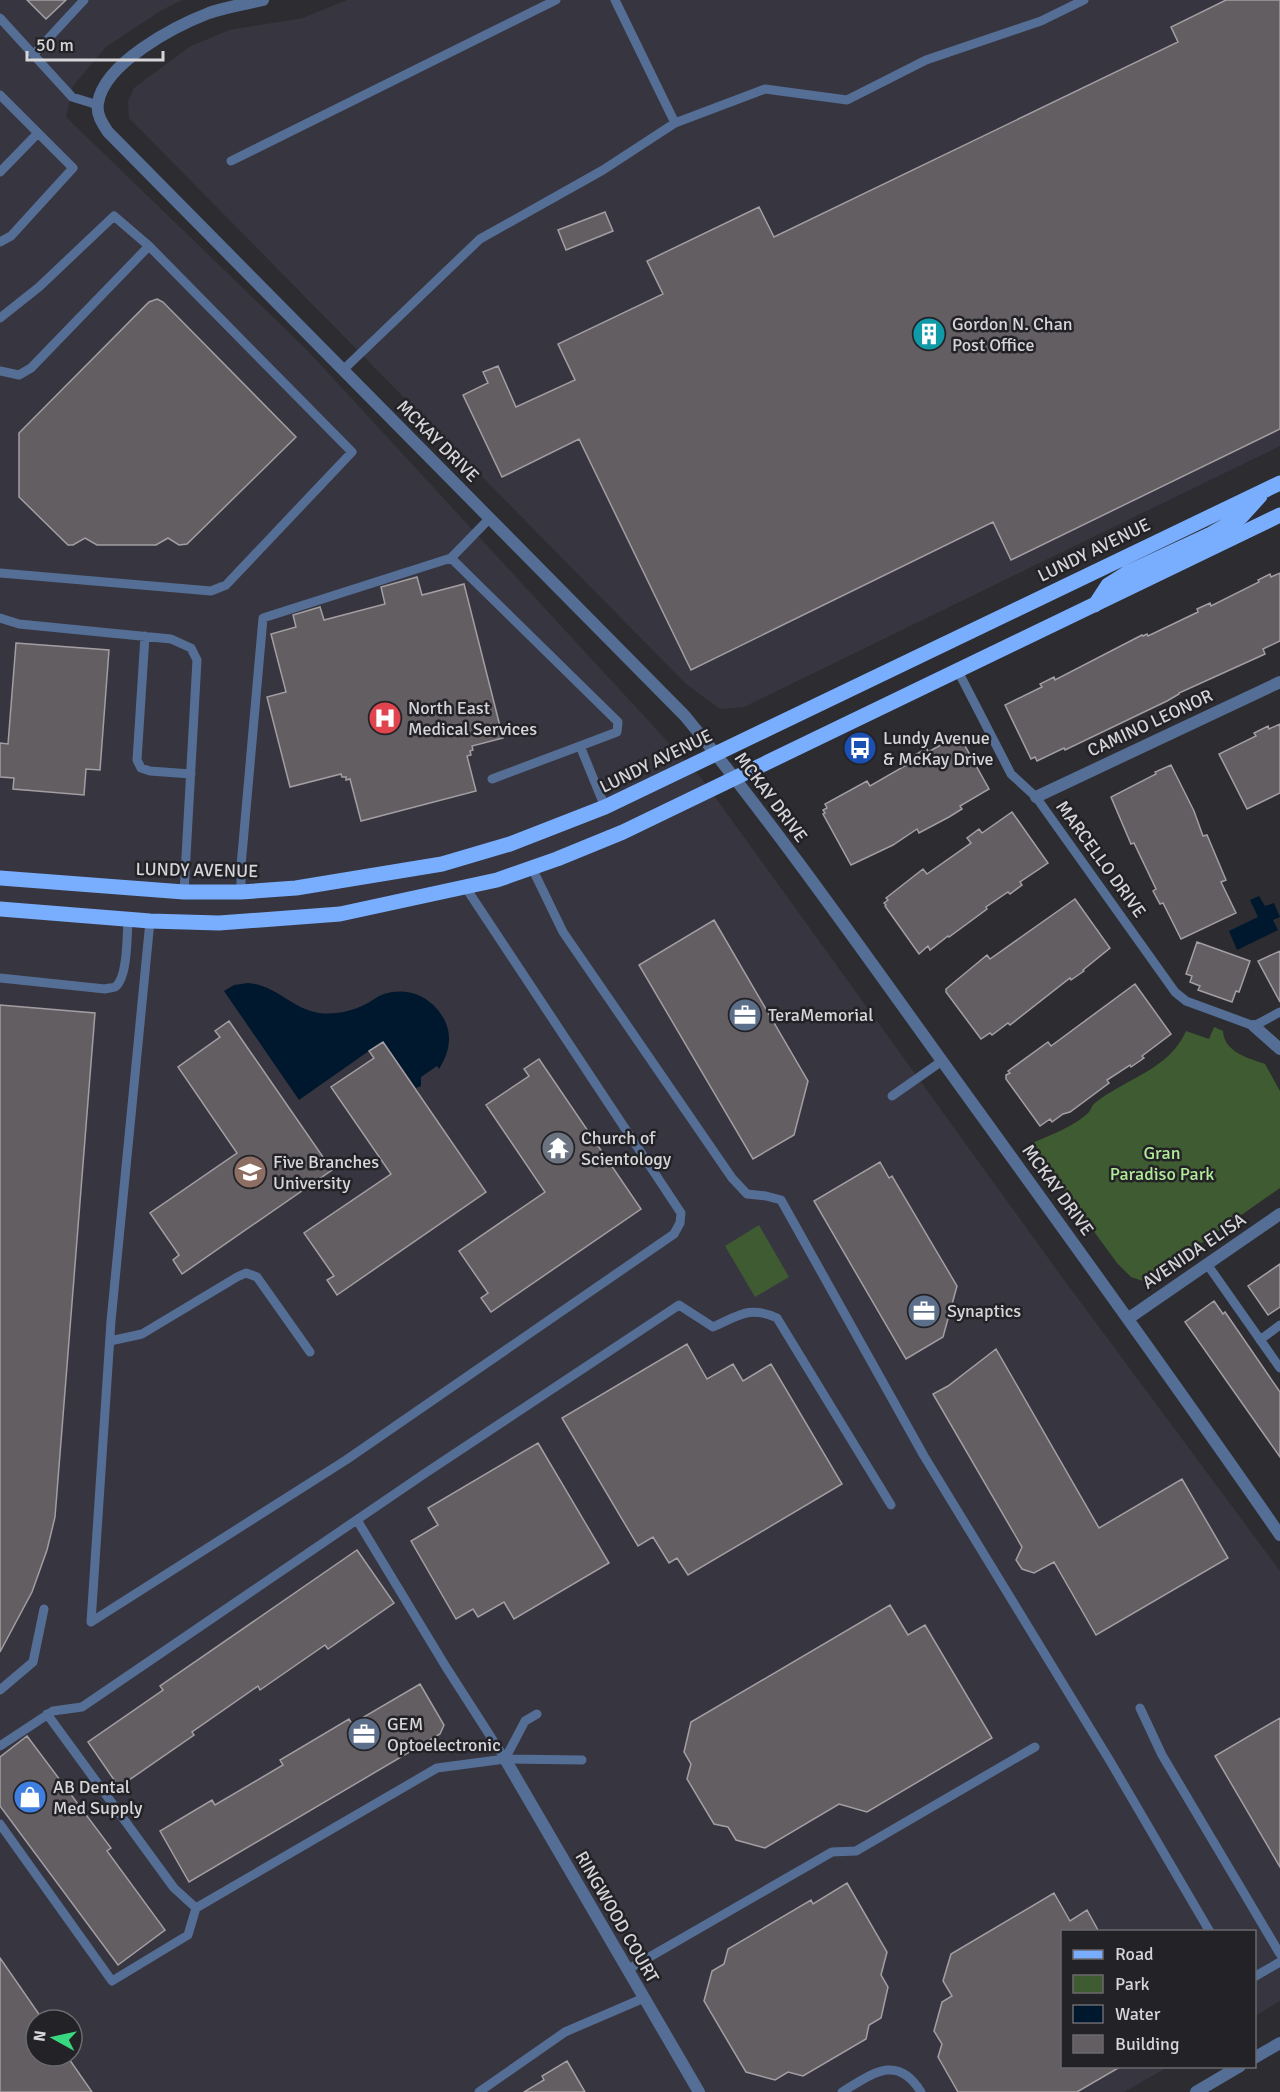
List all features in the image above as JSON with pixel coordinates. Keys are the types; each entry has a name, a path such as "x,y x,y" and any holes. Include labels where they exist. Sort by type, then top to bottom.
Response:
{"main road":[{"name":"LUNDY AVENUE","path":"0,879 184,892 241,892 296,888 442,864 510,844 605,807 1280,483"},
{"path":"1095,605 1108,585 1127,573 1211,534 1240,517 1263,491"},
{"path":"0,909 150,921 219,923 340,914 466,888 532,868 623,832 1280,515"}],"street":[{"path":"98,105 101,91 110,77 137,53 174,28 211,13 263,0"},
{"name":"MCKAY DRIVE","path":"98,105 100,119 108,132 685,716 716,753 1129,1318 1280,1535"},
{"name":"CAMINO LEONOR","path":"1036,796 1280,682"},
{"path":"1254,1026 1280,1049"},
{"name":"AVENIDA ELISA","path":"1129,1318 1280,1214"},
{"name":"RINGWOOD COURT","path":"504,1759 699,2092"},
{"path":"1256,2057 1280,2043"},
{"path":"1196,2092 1238,2068"}],"lane":[{"path":"34,54 84,0"},
{"path":"231,161 556,0"},
{"path":"615,0 675,123"},
{"path":"344,370 480,239 603,170 675,123 765,88 847,100 926,60 1041,21 1084,0"},
{"path":"0,18 72,97 98,105"},
{"path":"0,95 73,168 11,236 0,242"},
{"path":"0,172 38,133"},
{"path":"0,318 39,287 114,216 149,246 352,452 226,585 211,591 0,573"},
{"path":"0,371 19,375 31,368 149,246"},
{"path":"241,892 241,866 263,618 451,558 490,519"},
{"path":"451,558 618,722 617,732 492,779"},
{"path":"0,618 19,624 179,641 191,648 198,660 184,892"},
{"path":"145,636 137,760 141,768 150,771 191,774"},
{"name":"MARCELLO DRIVE","path":"958,671 1011,774 1036,796 1175,992 1186,1001 1254,1026"},
{"path":"580,746 605,807"},
{"path":"532,868 563,932 732,1178 747,1194 781,1200 924,1456 1110,1761 1209,1930"},
{"path":"150,921 110,1341 91,1622 346,1460 674,1234 680,1223 681,1213 466,888"},
{"path":"0,978 105,989 115,987 121,979 124,966 128,919"},
{"path":"1254,1026 1280,1012"},
{"path":"892,1096 942,1060"},
{"path":"1207,1264 1280,1368"},
{"path":"110,1341 142,1334 246,1273 257,1277 310,1352"},
{"path":"0,1746 52,1711 82,1707 679,1305 713,1327 746,1312 763,1311 777,1318 891,1505"},
{"path":"1260,1340 1280,1325"},
{"path":"357,1520 504,1759"},
{"path":"0,1690 33,1662 44,1609"},
{"path":"1140,1708 1162,1755 1280,1954"},
{"path":"48,1714 174,1888 196,1908"},
{"path":"504,1759 525,1721 537,1714"},
{"path":"627,1970 832,1852 856,1851 1035,1747"},
{"path":"0,1824 112,1980 188,1935 196,1908 437,1768 504,1759 582,1760"},
{"path":"1256,1976 1280,1962"},
{"path":"479,2092 565,2032 644,1998"},
{"path":"842,2092 872,2074 892,2069 912,2078 921,2092"}],"shaded area":[{"path":"0,0 182,0 162,10 106,47 73,86 66,117 307,350 702,779 1059,1273 1280,1571 1280,2001 1256,2015 1256,1930 1061,1930 1061,2068 1166,2068 1124,2092 0,2092"},
{"path":"347,0 1280,0 1280,446 744,707 720,709 686,684 129,118 128,101 134,88 189,47 229,30 303,18"}],"green space":[{"name":"Gran Paradiso Park","path":"1214,1027 1223,1031 1224,1038 1232,1049 1265,1064 1280,1091 1280,1188 1146,1282 1131,1277 1117,1263 1030,1144 1074,1123 1107,1094 1158,1064 1169,1055 1186,1031 1209,1039"},
{"path":"759,1225 789,1277 755,1297 725,1246"}],"water":[{"path":"1259,896 1265,906 1274,903 1280,917 1273,920 1278,930 1237,950 1229,931 1258,917 1250,900"},
{"path":"248,983 267,988 300,1007 319,1013 338,1013 350,1010 393,992 420,996 434,1006 445,1021 449,1040 445,1058 439,1069 437,1066 421,1077 421,1086 416,1088 383,1041 299,1100 224,991 234,985"}],"building":[{"path":"27,0 66,0 46,19"},
{"name":"Gordon N. Chan Post Office","path":"1226,0 1280,0 1280,429 1011,560 993,522 691,670 579,439 502,477 463,395 488,383 483,372 498,366 516,407 575,380 558,344 663,294 647,261 759,207 774,237 1178,42 1171,27"},
{"path":"605,212 613,231 566,250 558,230"},
{"path":"157,299 163,302 296,437 187,544 179,545 168,538 156,545 97,545 85,538 73,545 68,545 19,497 19,433 149,302"},
{"path":"1280,573 1280,641 1263,649 1265,654 1179,693 1065,750 1064,748 1037,761 1035,757 1031,759 1005,705 1042,687 1040,684 1054,677 1055,680 1142,635 1147,634 1148,636 1198,612 1197,609 1210,603 1211,606 1270,574 1271,577"},
{"name":"North East Medical Services","path":"417,577 422,595 464,584 503,738 472,746 471,755 467,756 476,791 361,821 350,779 346,780 346,777 342,777 341,774 290,787 267,697 286,692 271,634 296,627 293,615 320,607 324,620 385,604 381,587"},
{"path":"16,643 109,650 100,770 86,769 84,795 13,789 14,778 0,777 0,743 8,744"},
{"path":"1280,724 1280,793 1247,809 1219,754 1256,736 1254,733 1268,726 1269,729"},
{"path":"959,735 989,789 960,806 962,809 949,817 919,833 917,829 893,845 851,865 823,814 825,813 823,810 827,808 825,804 867,781 870,786 915,760 913,756 927,748 928,752"},
{"path":"1171,765 1194,811 1203,836 1207,835 1226,880 1221,882 1236,913 1181,939 1163,903 1160,904 1153,891 1156,889 1134,843 1131,844 1111,797"},
{"path":"1012,812 1048,863 1020,882 1022,885 1010,894 1008,892 949,937 930,950 928,946 919,954 885,906 884,903 888,900 886,898 923,869 927,874 971,843 967,838 979,829 982,833"},
{"path":"1075,899 1110,948 1084,971 1071,980 1070,978 1010,1025 1008,1023 992,1035 990,1033 981,1039 946,989 987,955 990,959"},
{"path":"714,920 808,1081 794,1135 753,1159 639,965"},
{"path":"1197,942 1250,961 1239,992 1236,991 1232,1002 1198,990 1200,986 1190,982 1192,976 1186,974"},
{"path":"1280,951 1280,1002 1258,961"},
{"path":"1135,984 1171,1034 1142,1056 1144,1058 1107,1080 1109,1083 1070,1112 1052,1122 1050,1119 1040,1126 1006,1079 1006,1075 1010,1073 1008,1071 1048,1042 1051,1046"},
{"path":"0,1005 95,1013 55,1517 47,1550 32,1592 0,1652"},
{"path":"229,1021 332,1170 182,1274 173,1260 179,1255 150,1213 237,1153 178,1067 220,1037 215,1031"},
{"path":"383,1042 486,1192 337,1295 327,1280 334,1276 304,1233 391,1174 331,1087 374,1058 369,1051"},
{"name":"Church of Scientology","path":"539,1059 641,1209 491,1312 481,1298 488,1293 459,1251 545,1192 486,1105 529,1076 524,1069"},
{"path":"880,1162 889,1178 892,1176 957,1286 943,1337 906,1359 814,1201"},
{"path":"1280,1264 1280,1307 1268,1315 1248,1286"},
{"path":"1214,1301 1223,1314 1225,1312 1280,1392 1280,1457 1185,1322"},
{"path":"687,1344 707,1379 733,1364 743,1381 771,1364 842,1484 688,1575 677,1558 669,1563 653,1537 638,1546 562,1418"},
{"path":"996,1349 1099,1528 1182,1479 1228,1558 1096,1635 1054,1562 1034,1573 1022,1569 1016,1560 1022,1547 933,1394 948,1386"},
{"path":"538,1443 609,1563 514,1619 504,1602 478,1617 473,1609 456,1619 411,1541 438,1525 428,1508"},
{"path":"357,1550 394,1603 328,1649 325,1645 260,1690 258,1686 192,1732 194,1735 119,1787 88,1742 163,1690 160,1686"},
{"path":"890,1605 908,1635 925,1625 992,1738 867,1812 839,1804 765,1848 736,1840 728,1827 714,1824 687,1779 691,1764 684,1752 691,1722"},
{"path":"420,1684 444,1725 440,1734 189,1882 160,1831 212,1800 215,1805 283,1765 280,1760 349,1719 352,1724"},
{"path":"1280,1718 1280,1867 1215,1756"},
{"path":"27,1736 111,1848 107,1851 165,1930 118,1965 0,1806 0,1757"},
{"path":"847,1883 887,1952 881,1975 888,1987 881,2018 869,2025 866,2039 803,2076 788,2072 775,2080 746,2072 704,2001 712,1971 724,1964 728,1949 811,1900 813,1904"},
{"path":"1054,1893 1070,1921 1087,1910 1098,1930 1061,1930 1061,2068 1118,2068 1077,2092 958,2092 938,2057 942,2044 934,2031 942,2002 952,1996 943,1981 951,1954"},
{"path":"0,1958 35,2008 24,2008 24,2068 75,2068 92,2092 0,2092"},
{"path":"567,2061 585,2092 524,2092 544,2080 542,2076"}],"place":[{"name":"Gordon N. Chan Post Office","path":"929,334"},
{"name":"North East Medical Services","path":"385,718"},
{"name":"Lundy Avenue & McKay Drive","path":"860,748"},
{"name":"TeraMemorial","path":"745,1015"},
{"name":"Church of Scientology","path":"558,1148"},
{"name":"Five Branches University","path":"250,1172"},
{"name":"Synaptics","path":"924,1311"},
{"name":"GEM Optoelectronic","path":"364,1734"},
{"name":"AB Dental Med Supply","path":"30,1797"}]}
